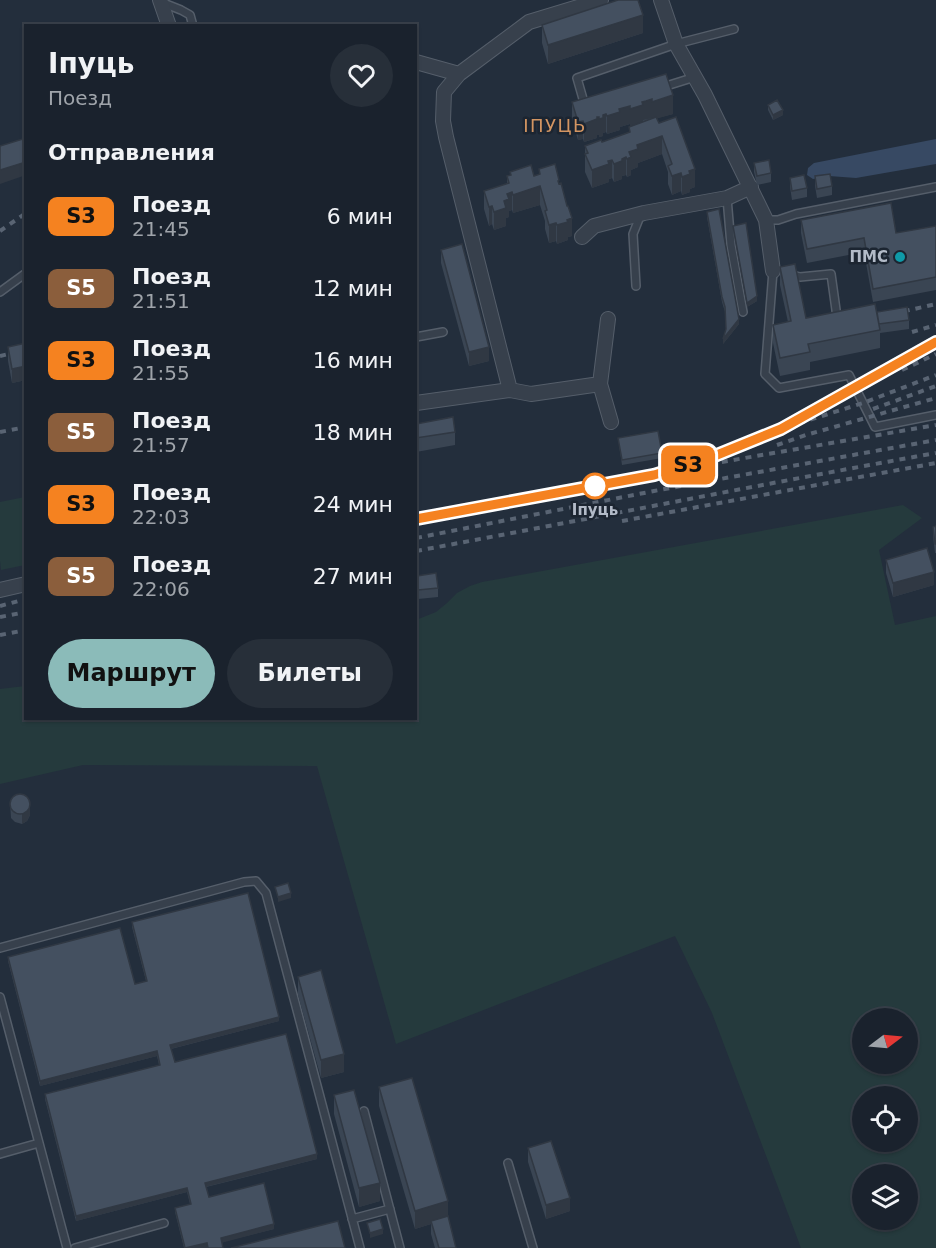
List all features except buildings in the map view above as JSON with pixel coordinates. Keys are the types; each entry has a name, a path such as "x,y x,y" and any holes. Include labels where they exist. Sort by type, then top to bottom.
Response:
{"street":[{"path":"510,390 443,121 444,92 459,74 529,22 601,0"},
{"path":"661,0 676,44 695,76 766,220 773,271"},
{"path":"160,1 168,24"},
{"path":"417,62 459,74"},
{"path":"582,237 594,226 641,214 727,198 751,187"},
{"path":"608,319 600,384 611,422"},
{"path":"417,403 510,390 531,394 600,384"},
{"path":"0,590 24,584"}],"lane":[{"path":"160,1 190,15 192,24"},
{"path":"587,111 577,78 676,44 734,29"},
{"path":"652,90 695,76"},
{"path":"766,220 778,220 796,214 936,187"},
{"path":"727,198 731,245 742,312"},
{"path":"636,286 633,234 641,214"},
{"path":"837,317 831,274 800,277 773,271 765,374 779,388 849,375 875,427 936,415"},
{"path":"0,292 24,274"},
{"path":"417,337 443,332"},
{"path":"0,948 244,882 256,881 266,893 360,1248"},
{"path":"0,997 67,1248"},
{"path":"364,1111 400,1248"},
{"path":"0,1154 39,1143"},
{"path":"508,1162 533,1248"},
{"path":"352,1219 390,1209"},
{"path":"75,1248 164,1223"}],"green space":[{"path":"24,497 24,565 1,570 0,561 0,502"},
{"path":"903,505 922,518 879,550 895,625 936,616 936,1248 801,1248 712,1013 675,936 396,1044 317,766 83,765 0,784 0,689 24,686 24,720 417,720 417,620 436,612 457,593 482,582"}],"water":[{"path":"936,139 936,164 856,178 829,176 813,179 807,175 808,168 814,163"}],"railway":[{"path":"0,231 24,214"},
{"path":"892,314 936,304"},
{"path":"912,332 936,325"},
{"path":"810,414 936,341"},
{"path":"0,356 24,350"},
{"path":"902,370 936,354"},
{"path":"417,519 654,475 712,457 781,429 863,403 936,375"},
{"path":"873,409 936,386"},
{"path":"777,445 936,398"},
{"path":"710,464 936,425"},
{"path":"0,432 24,427"},
{"path":"417,538 654,491 936,440"},
{"path":"417,551 936,453"},
{"path":"622,521 936,463"},
{"path":"0,606 24,600"},
{"path":"0,617 24,612"},
{"path":"0,635 24,630"}],"train":[{"name":"S3","path":"417,519 654,475 712,457 781,429 936,342"}],"place":[{"name":"ПМС","path":"900,257"},
{"name":"Іпуць","path":"595,486"}],"district":[{"name":"ІПУЦЬ","path":"555,126"}]}
